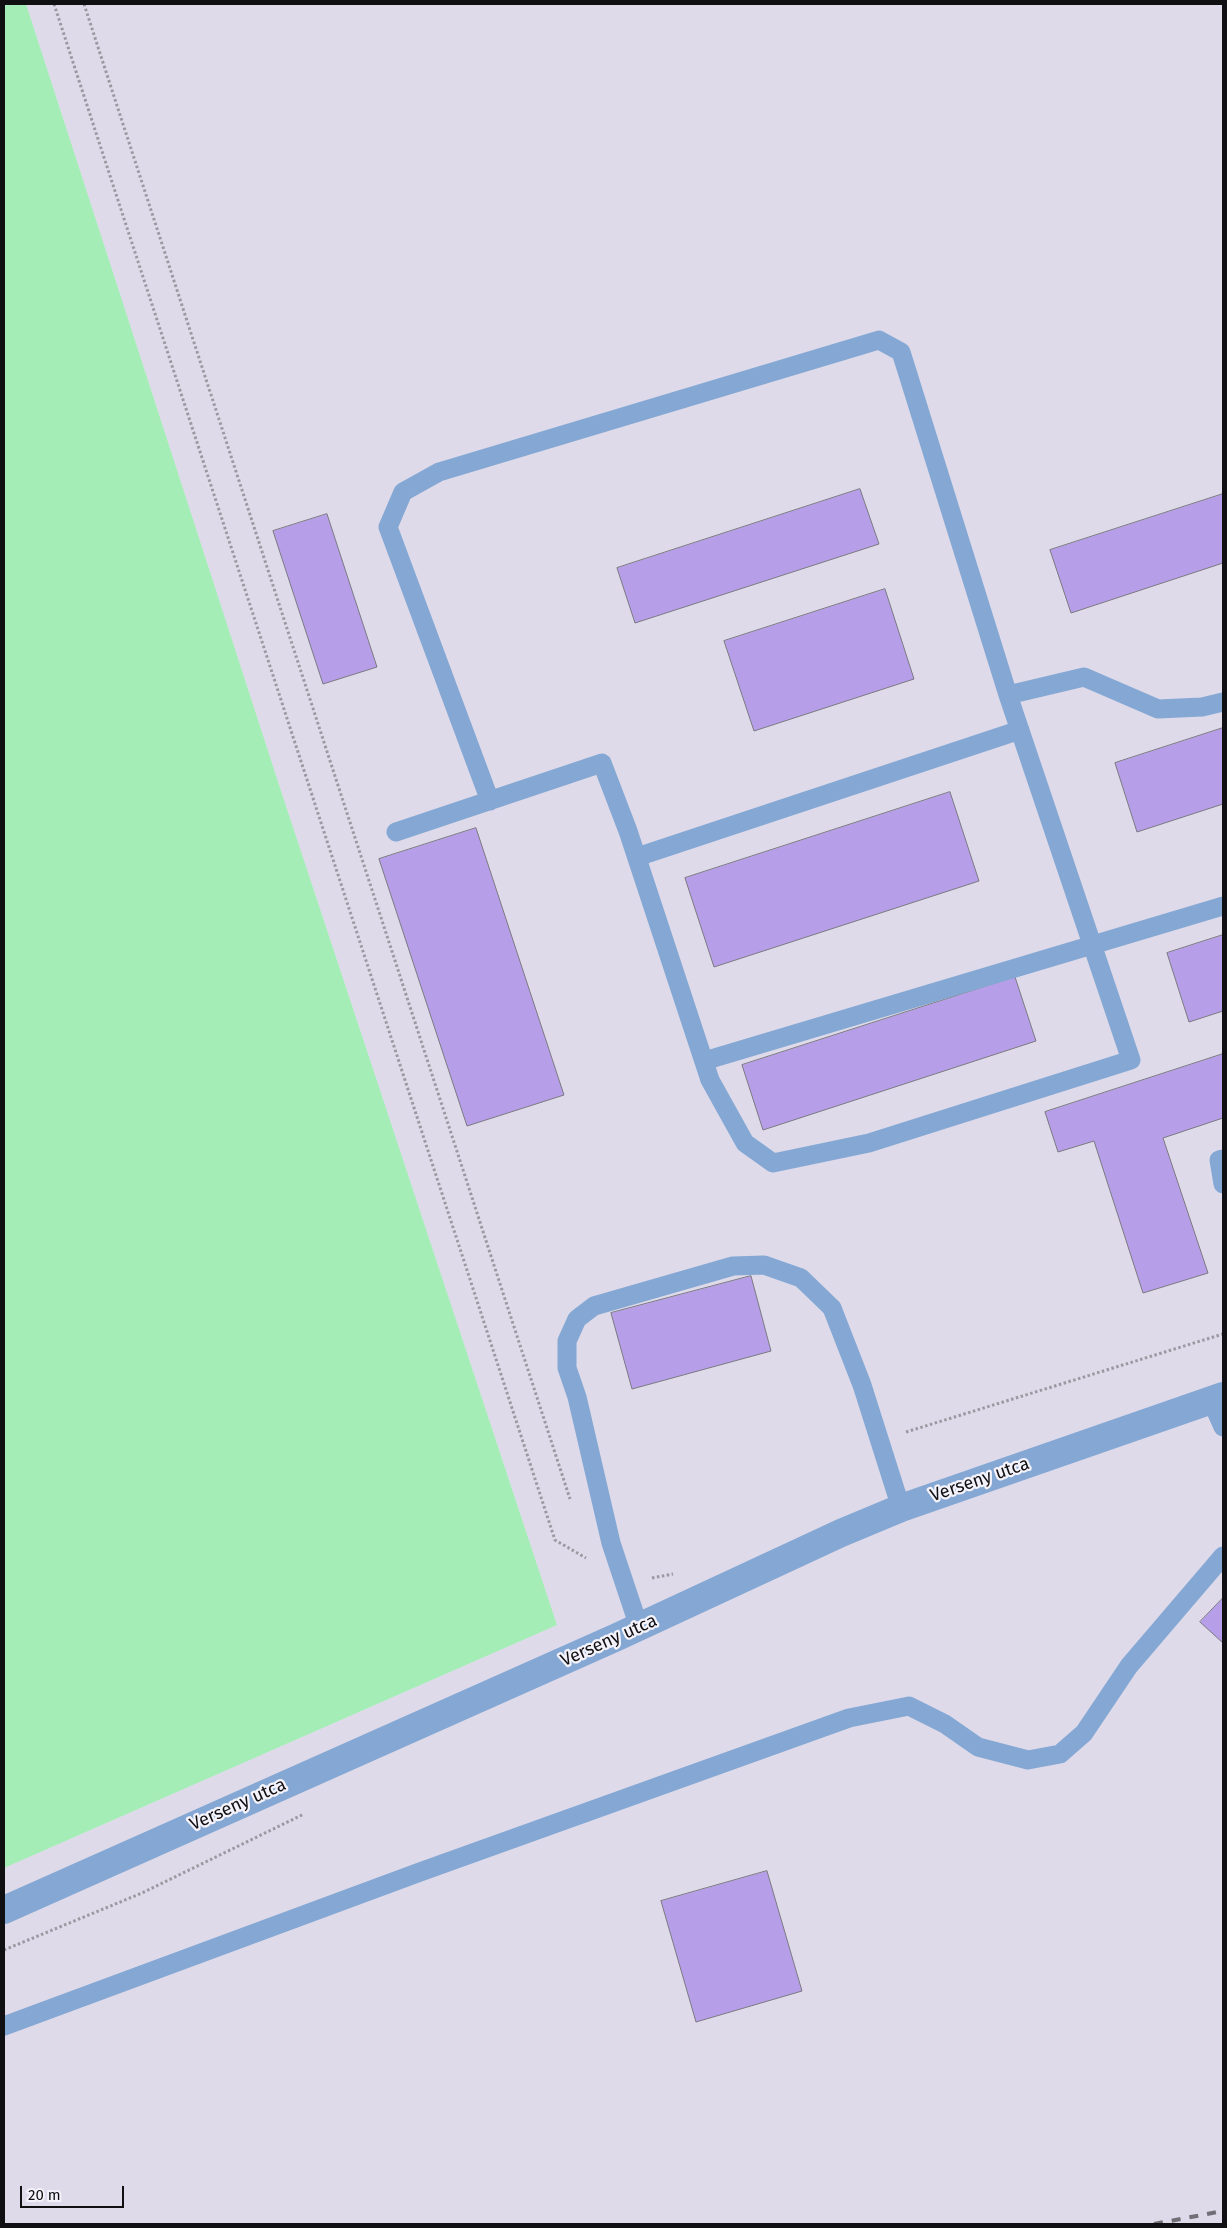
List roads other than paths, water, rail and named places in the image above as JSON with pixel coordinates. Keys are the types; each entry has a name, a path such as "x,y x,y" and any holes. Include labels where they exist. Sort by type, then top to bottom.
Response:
{"street":[{"name":"Verseny utca","path":"4,1910 901,1508 1217,1398"}],"lane":[{"path":"396,832 490,801 602,763 636,858 710,1080 745,1143 773,1163 869,1143 1131,1060 1008,695 901,352 878,340 439,472 403,492 388,527 490,801"},
{"path":"1008,695 1084,677 1158,709 1202,708 1223,702"},
{"path":"636,858 1020,730"},
{"path":"704,1061 1223,906"},
{"path":"1223,1159 1219,1160 1223,1184"},
{"path":"639,1627 611,1542 577,1397 567,1368 567,1341 577,1319 594,1306 733,1266 764,1265 801,1278 832,1308 862,1385 901,1508"},
{"path":"1217,1398 1223,1427"},
{"path":"4,2026 392,1882 849,1718 908,1706 945,1724 978,1748 1028,1760 1060,1754 1084,1733 1128,1666 1223,1556"}],"railway":[{"path":"1154,2224 1223,2211"}]}
